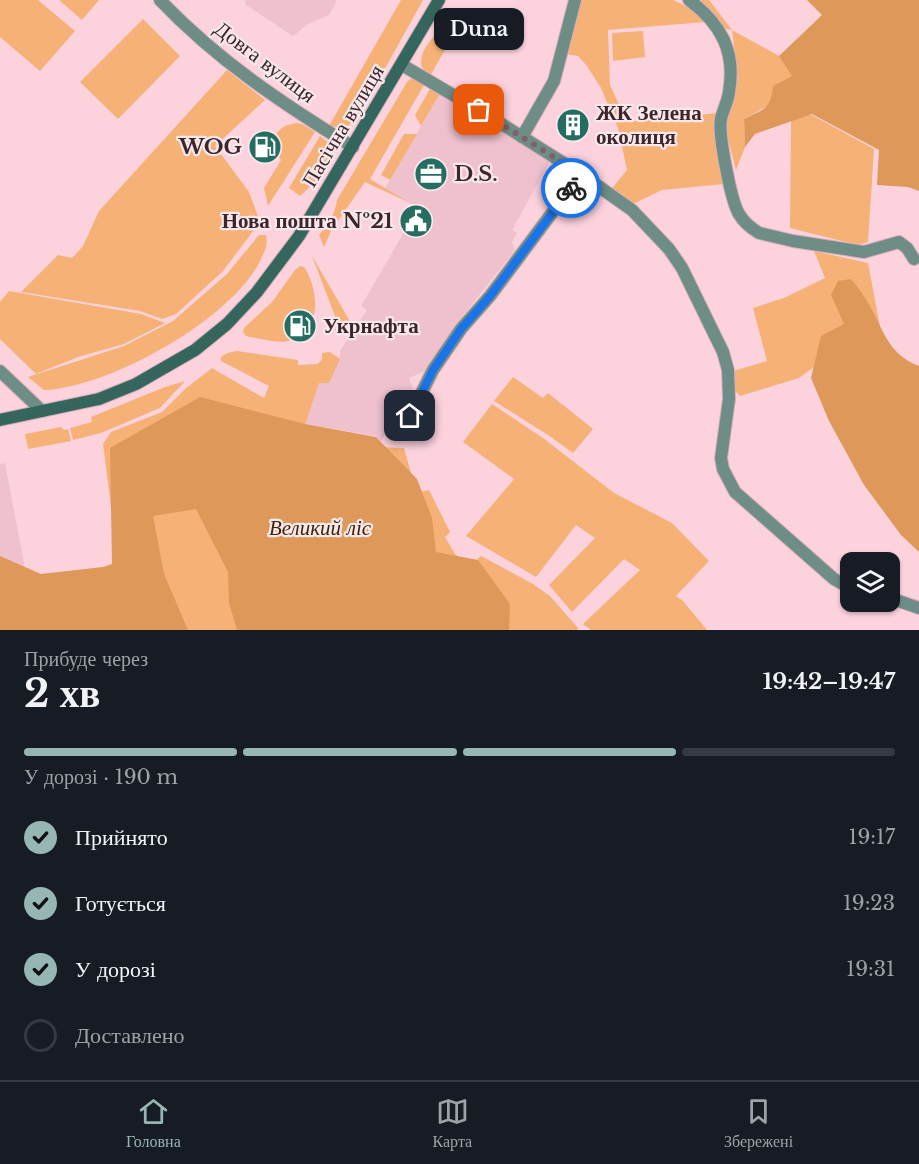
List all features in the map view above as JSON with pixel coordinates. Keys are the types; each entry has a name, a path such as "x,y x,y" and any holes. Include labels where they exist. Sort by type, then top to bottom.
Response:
{"main road":[{"name":"Пасічна вулиця","path":"0,420 99,399 136,384 176,363 213,337 275,271 299,236 439,0"}],"street":[{"name":"Довга вулиця","path":"160,0 222,59 299,114 353,147"},
{"path":"522,136 554,81 575,0"},
{"path":"689,0 702,9 716,24 727,45 731,74 721,133 733,201 738,213 748,225 759,233 850,252 868,252 899,242 907,248 914,259"},
{"path":"402,65 581,174 632,210 669,249 682,268 717,337 728,370 729,389 721,458 723,469 735,492 840,582"},
{"path":"410,416 433,370 461,329 490,296 581,174"},
{"path":"0,371 42,411"},
{"path":"900,601 919,608"}],"shaded area":[{"path":"245,0 337,0 329,15 308,24 293,36 246,5"},
{"path":"441,92 550,161 512,230 517,233 512,242 515,250 462,317 432,368 409,378 416,398 399,407 381,442 376,436 305,424 319,383 340,359 340,351 367,310 361,306 418,208 385,188"},
{"path":"5,463 35,622 0,630 0,464"}],"green space":[{"path":"0,0 38,0 75,31 40,71 0,37"},
{"path":"59,0 99,0 82,20"},
{"path":"401,0 423,0 357,119 345,128 329,126"},
{"path":"580,0 673,0 689,8 705,22 608,30 610,85 627,122 718,113 715,139 724,184 662,190 629,206 609,192 627,170 618,128 601,88 587,66 578,56 566,54"},
{"path":"696,0 709,0 732,30 726,29 704,5"},
{"path":"807,0 919,0 919,191 908,187 877,185 879,150 812,114 755,134 745,147 744,119 765,108 770,100 773,86 792,76 779,56 822,15"},
{"path":"836,0 829,109 769,105 744,119 745,147 736,170 726,132 736,61 732,30 779,56"},
{"path":"143,19 180,56 118,119 80,82"},
{"path":"442,28 454,34 430,76 421,65 421,58 427,45"},
{"path":"643,31 645,57 613,61 612,33"},
{"path":"227,70 265,100 215,146 249,192 260,222 223,271 176,314 162,319 140,311 21,292 58,255 72,258 83,246 99,211"},
{"path":"412,78 425,83 370,179 410,203 365,182 331,231 324,247 319,235 331,219 337,200 407,82"},
{"path":"431,87 441,92 421,126 415,115"},
{"path":"812,115 874,149 868,242 858,245 790,228 791,121"},
{"path":"298,123 315,132 268,206 264,188 281,160 275,151 273,139 283,127"},
{"path":"404,134 417,134 390,180 381,175"},
{"path":"320,136 329,143 332,153 314,183 300,196 289,188"},
{"path":"259,235 266,235 266,248 245,283 223,306 165,347 133,364 70,386 44,390 28,377 124,346 173,321 227,274"},
{"path":"814,251 868,263 880,327 823,360 799,378 740,396 735,391 733,371 767,361 753,308 784,298 825,278"},
{"path":"312,256 351,323 341,335 335,330 338,324"},
{"path":"300,266 304,267 309,276 315,298 315,310 307,330 299,337 283,342 246,336 243,332 244,328 272,302"},
{"path":"851,279 871,308 892,346 899,354 919,366 919,552 901,535 864,485 829,421 811,378 821,336 844,324 831,295 838,281"},
{"path":"9,291 141,314 165,323 124,344 78,357 36,374 0,339 0,302"},
{"name":"Великий ліс","path":"237,351 298,360 298,365 317,364 322,360 322,353 330,352 340,359 329,383 319,383 305,425 378,447 404,448 412,477 420,492 429,490 450,532 445,537 455,554 469,567 481,556 533,584 550,596 578,628 577,630 138,630 118,562 103,444 111,432 162,412 185,389 212,368 264,398 269,386 221,361 221,357 227,353"},
{"path":"513,377 543,398 548,393 593,429 573,453 494,401"},
{"path":"185,381 160,408 101,433 73,440 70,428 92,422 91,417"},
{"name":"Великий ліс","path":"200,397 305,424 376,437 417,479 432,518 436,552 478,560 510,604 509,630 237,630 229,603 228,572 196,509 153,516 164,574 188,630 0,630 0,556 41,574 112,564 110,448"},
{"path":"492,404 543,438 614,493 672,523 709,561 676,596 683,601 707,630 591,630 583,624 640,570 624,559 572,612 549,585 595,538 576,525 536,577 466,536 514,479 463,442"},
{"path":"61,427 64,430 68,429 71,441 28,449 25,434"}],"way so far":[{"path":"479,110 581,174 571,188"}],"place":[{"name":"Duna","path":"479,110"},
{"name":"ЖК Зелена околиця","path":"573,125"},
{"name":"WOG","path":"265,147"},
{"name":"D.S.","path":"431,174"},
{"name":"Нова пошта №21","path":"416,221"},
{"name":"Укрнафта","path":"300,326"}],"route":[{"path":"410,416 439,360 571,188"}]}
